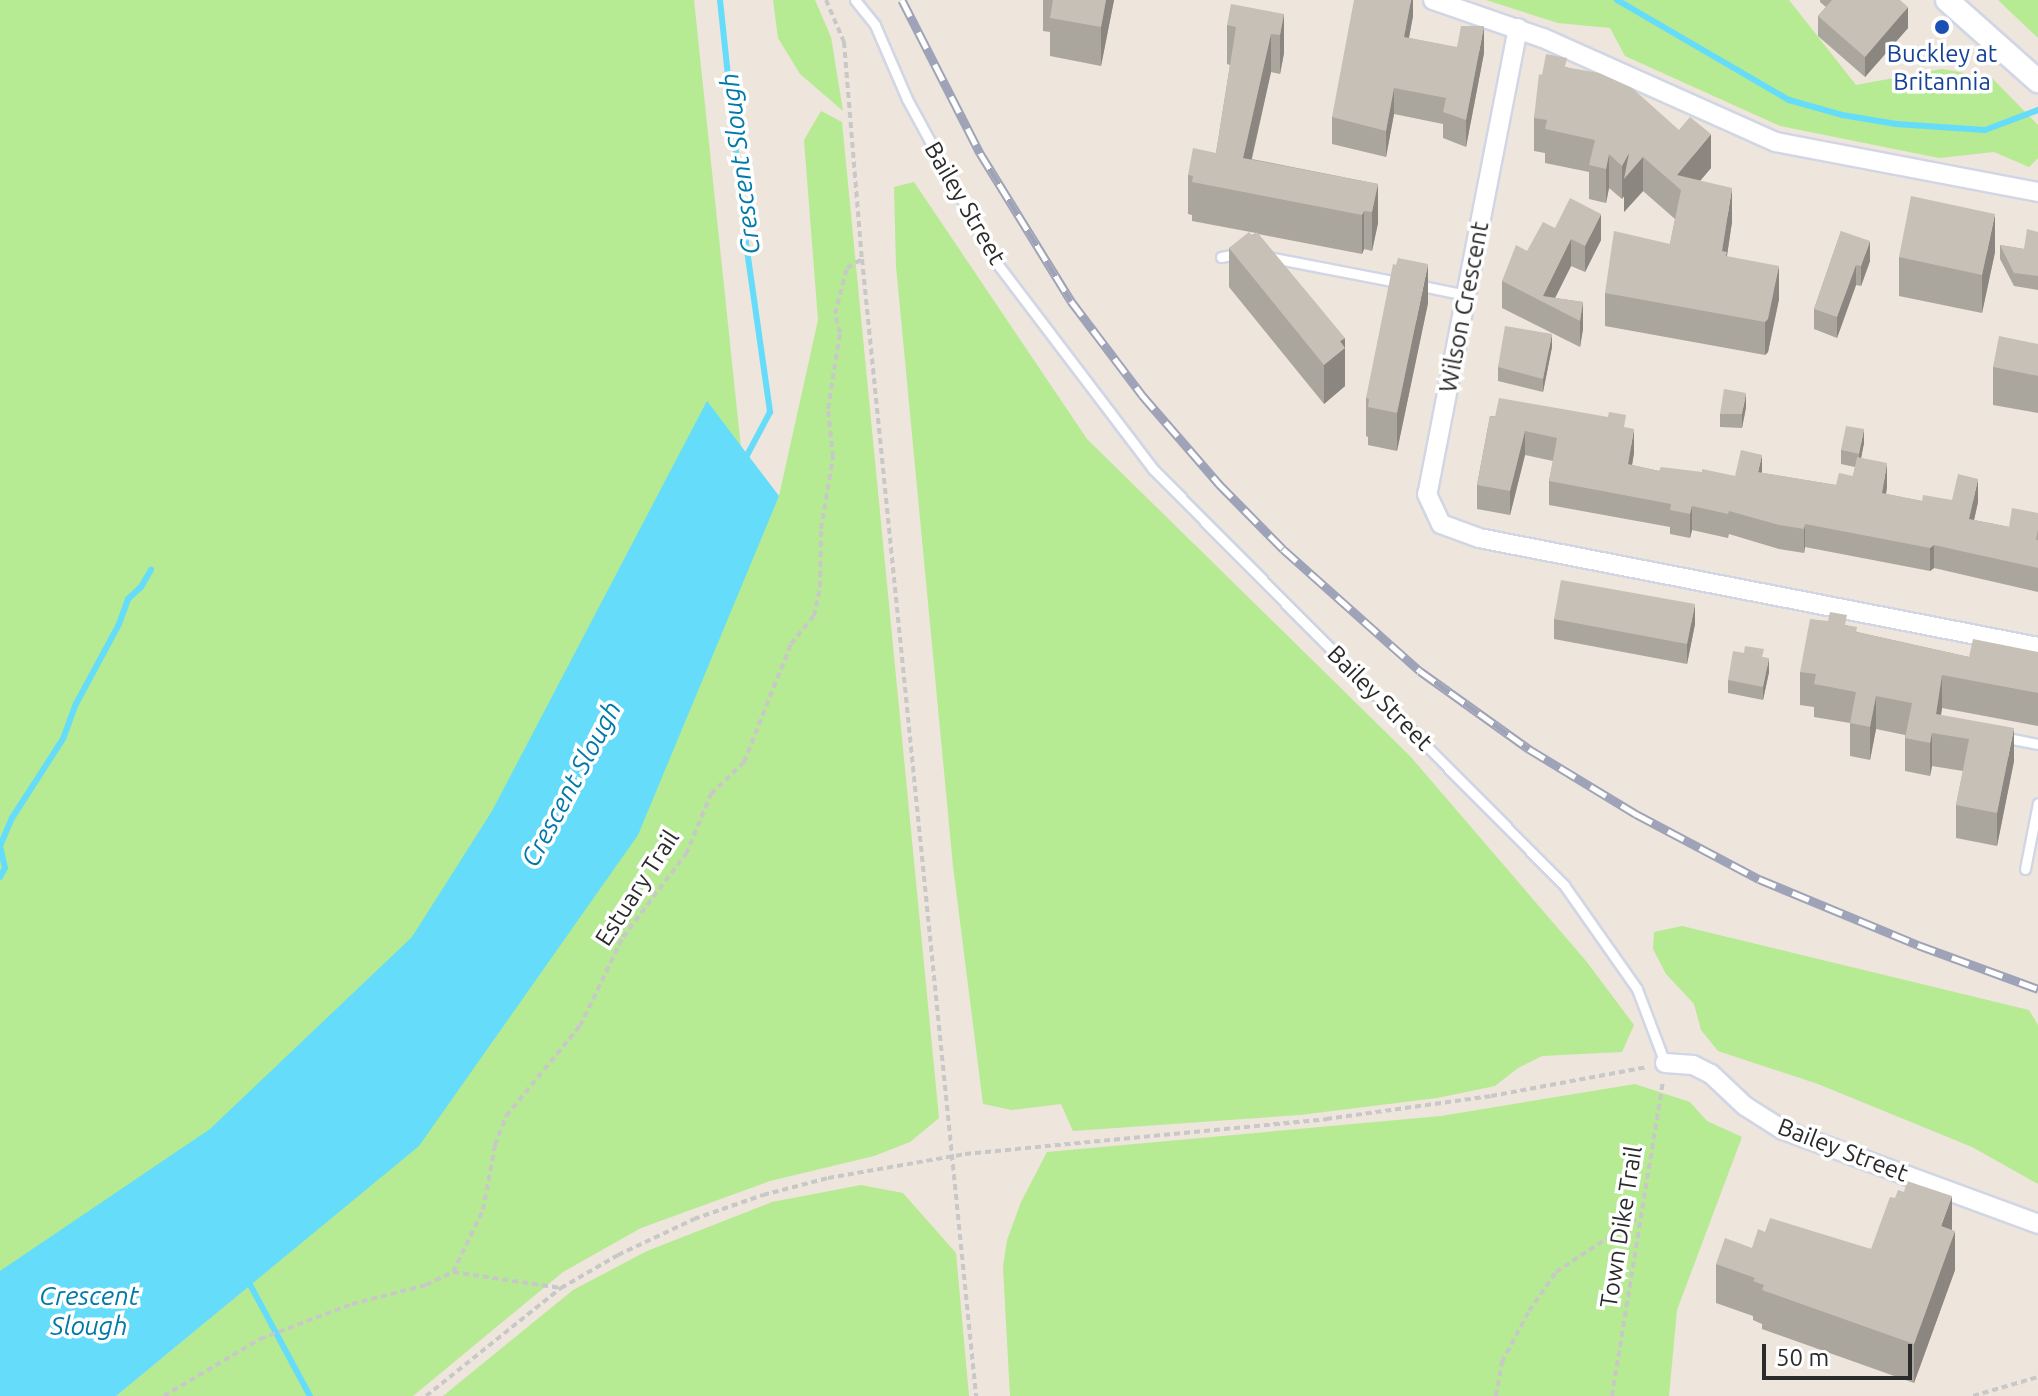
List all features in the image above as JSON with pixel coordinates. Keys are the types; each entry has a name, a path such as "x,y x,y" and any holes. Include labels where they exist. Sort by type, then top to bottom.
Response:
{"street":[{"path":"1433,0 1518,28 1776,142 2038,192"},
{"path":"1947,0 2038,81"},
{"name":"Wilson Crescent","path":"1518,28 1427,494 1441,524 1479,538 2038,647"},
{"name":"Bailey Street","path":"1665,1063 1693,1065 1711,1074 1745,1106 1783,1130 2038,1224"}],"lane":[{"name":"Bailey Street","path":"855,0 875,25 907,99 996,262 1144,457 1564,885 1637,989 1665,1063"},
{"path":"1221,257 1246,253"},
{"path":"1262,256 1466,295"},
{"path":"1993,735 2038,744"},
{"path":"2025,869 2038,803"}],"path":[{"path":"826,0 844,42 862,259 976,1396"},
{"name":"Estuary Trail","path":"453,1272 483,1210 495,1145 506,1116 580,1026 623,937 686,854 711,794 744,762 791,644 814,616 820,587 821,529 833,457 828,409 840,333 835,314 847,268 862,259"},
{"path":"426,1396 561,1288 618,1255 694,1219 763,1195 828,1178 1034,1144 1326,1119 1491,1096 1665,1063"},
{"name":"Town Dike Trail","path":"1612,1396 1665,1063"},
{"path":"1496,1396 1502,1362 1529,1311 1556,1272 1641,1216"},
{"path":"164,1396 260,1339 366,1300 426,1285 453,1272 561,1288"},
{"path":"1973,1396 2038,1377"}],"green space":[{"path":"0,0 694,0 752,553 779,496 818,320 804,140 821,111 842,122 939,1118 910,1142 874,1156 770,1181 641,1228 563,1272 413,1396 116,1396 290,1252 0,1396"},
{"path":"773,0 815,0 831,37 843,111 800,74 778,38"},
{"path":"1486,0 1789,0 1856,85 1942,69 1992,78 2038,125 2038,158 2029,167 1994,152 1939,158 1780,126 1625,56 1610,28 1558,23"},
{"path":"1998,0 2038,0 2038,38"},
{"path":"914,182 1087,439 1410,756 1586,961 1634,1025 1622,1052 1542,1056 1518,1068 1495,1086 1437,1098 1300,1115 1073,1131 1061,1104 1012,1110 983,1104 953,866 896,266 894,187"},
{"path":"1682,926 2029,1010 2038,1025 2038,1184 1972,1147 1818,1084 1718,1051 1701,1030 1694,1004 1666,974 1653,949 1654,932"},
{"path":"1635,1084 1690,1102 1707,1121 1742,1137 1677,1310 1669,1396 1010,1396 1003,1267 1007,1240 1021,1202 1047,1152 1441,1116"},
{"path":"861,1185 903,1193 956,1253 969,1396 443,1396 573,1290 647,1251 772,1202"}],"water":[{"name":"Crescent Slough","path":"707,401 779,496 638,835 419,1146 116,1396 0,1396 0,1271 210,1129 412,937 492,811"}],"building":[{"path":"1053,0 1106,0 1101,27 1050,18"},
{"path":"1354,0 1411,0 1404,37 1457,47 1461,26 1484,26 1466,120 1443,112 1446,98 1394,88 1386,131 1332,117"},
{"path":"1832,0 1900,0 1908,7 1865,57 1818,16"},
{"path":"1231,4 1284,14 1280,35 1271,34 1243,158 1378,184 1372,212 1364,211 1362,215 1192,182 1193,176 1188,175 1193,148 1216,153 1236,27 1227,25"},
{"path":"1546,54 1567,58 1565,67 1599,73 1632,88 1679,130 1690,117 1711,134 1677,175 1732,188 1722,251 1727,252 1726,256 1779,266 1765,322 1605,293 1614,231 1670,244 1681,190 1643,157 1624,179 1629,153 1622,166 1609,154 1606,169 1589,165 1595,140 1545,129 1547,120 1534,118 1539,74 1542,75"},
{"path":"1911,196 1995,214 1982,275 1899,257"},
{"path":"1570,198 1601,214 1585,246 1571,239 1543,296 1583,302 1580,321 1502,281 1516,245 1527,251 1543,222 1555,228"},
{"path":"2027,229 2038,232 2038,276 2014,273 2000,245 2024,249"},
{"path":"1841,231 1870,241 1861,266 1856,265 1837,317 1814,309"},
{"path":"1249,232 1253,236 1257,232 1345,338 1340,341 1345,348 1324,365 1229,248"},
{"path":"1398,258 1428,264 1397,413 1368,407 1369,399 1366,398 1393,264 1396,265"},
{"path":"1505,326 1552,334 1543,379 1498,367"},
{"path":"1999,336 2038,344 2038,376 1993,367"},
{"path":"1724,389 1746,393 1742,414 1720,414"},
{"path":"1499,398 1608,417 1609,412 1626,415 1624,427 1634,429 1628,464 1659,471 1661,467 1702,472 1702,469 1735,476 1741,450 1762,455 1758,472 1836,485 1839,473 1853,476 1857,457 1887,463 1882,493 1922,501 1923,495 1952,500 1958,474 1978,479 1969,519 2009,527 2012,508 2038,513 2038,568 1934,545 1930,548 1805,524 1804,529 1779,525 1729,511 1728,514 1692,506 1690,514 1670,510 1671,504 1549,481 1557,438 1525,431 1510,491 1477,485 1490,416 1495,417"},
{"path":"1846,426 1864,429 1859,454 1841,450"},
{"path":"1561,580 1695,604 1687,644 1554,619"},
{"path":"1830,612 1847,615 1845,625 1857,627 1856,632 1969,657 1973,639 2038,652 2038,693 1942,675 1936,714 2014,728 1997,813 1956,805 1969,739 1932,733 1930,743 1905,738 1912,703 1876,696 1870,727 1850,723 1856,692 1814,684 1816,674 1800,672 1810,619 1828,621"},
{"path":"1745,646 1764,649 1762,657 1769,658 1763,687 1728,680 1733,651 1744,653"},
{"path":"1907,1181 1952,1196 1941,1226 1955,1231 1914,1344 1762,1290 1764,1285 1753,1281 1755,1278 1716,1264 1725,1238 1752,1248 1758,1229 1765,1232 1770,1218 1871,1249 1890,1197 1895,1198 1898,1190 1904,1192"}],"waterway":[{"name":"Crescent Slough","path":"720,0 744,229 770,412 745,459"},
{"path":"1617,0 1789,100 1842,115 1896,124 1985,130 2038,110"},
{"path":"0,877 5,868 0,846 12,818 63,739 76,704 119,624 128,599 141,587 151,570"},
{"path":"247,1279 310,1396"}],"railway":[{"path":"902,0 980,153 1071,301 1142,395 1219,484 1283,549 1420,671 1529,749 1636,814 1759,879 1918,945 2038,989"}],"place":[{"name":"Buckley at Britannia","path":"1942,27"}]}
